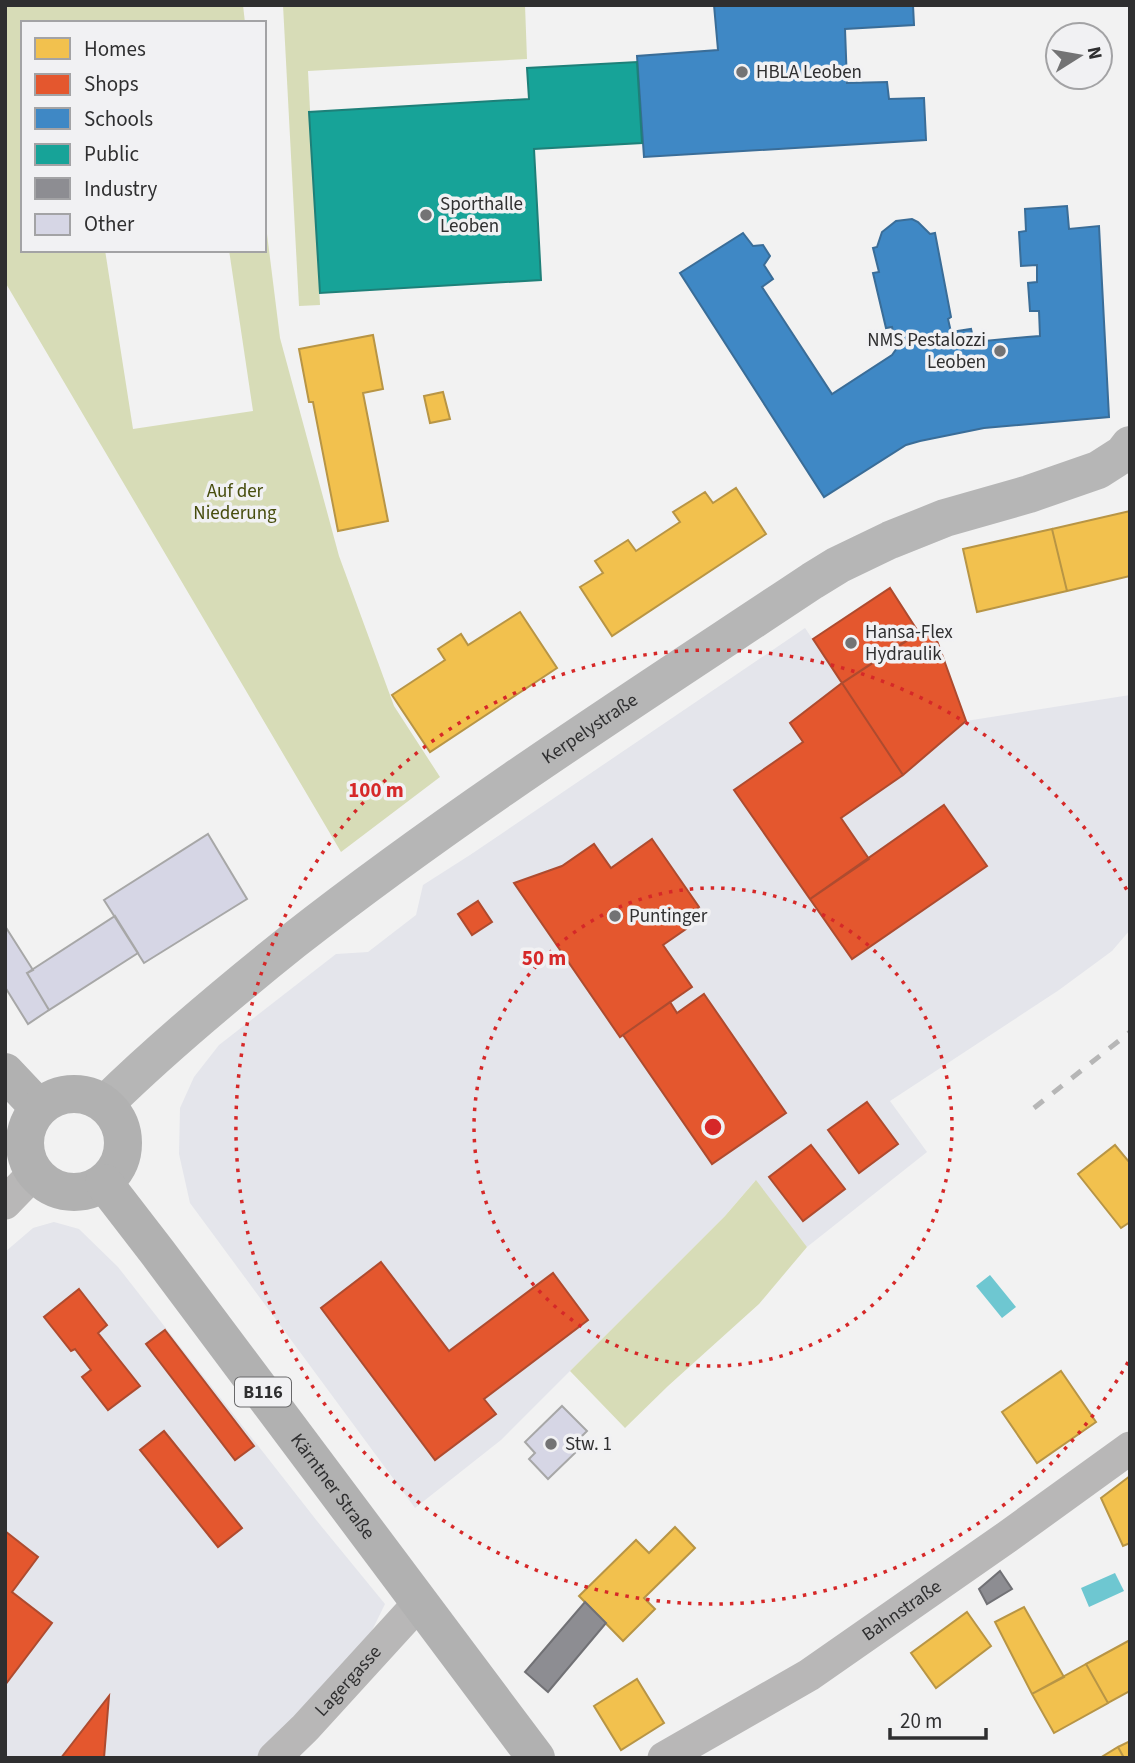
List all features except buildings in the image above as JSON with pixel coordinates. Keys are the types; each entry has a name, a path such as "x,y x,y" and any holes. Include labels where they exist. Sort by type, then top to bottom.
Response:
{"main road":[{"name":"Kerpelystraße","path":"104,1104 167,1045 360,888 475,806 812,581 838,565 945,517 1029,494 1098,470 1123,454 1130,445"},
{"path":"5,1072 39,1108"},
{"path":"71,1094 92,1097 104,1104 117,1118 123,1135 123,1153 116,1170 104,1184 86,1192 67,1193 49,1186 34,1173 26,1157 25,1140 29,1123 39,1108 51,1100 71,1094"},
{"name":"Kärntner Straße","path":"104,1184 536,1758"}],"street":[{"path":"5,1203 34,1173"},
{"name":"Bahnstraße","path":"664,1758 808,1675 1130,1448"},
{"name":"Lagergasse","path":"274,1758 420,1602"}],"shaded area":[{"path":"931,624 966,721 1130,695 1130,930 1112,951 1059,990 890,1101 927,1152 807,1247 755,1181 725,1216 501,1440 415,1508 190,1203 179,1154 180,1108 194,1077 219,1045 336,954 368,952 416,915 423,885 805,628 842,683"},
{"path":"54,1222 79,1229 118,1267 385,1604 360,1655 256,1758 5,1758 5,1252 33,1228"}],"green space":[{"name":"Auf der Niederung","path":"5,5 243,5 245,21 21,21 21,252 105,252 133,429 253,411 229,252 266,252 266,226 280,338 339,556 394,706 440,777 341,852 5,282"},
{"path":"283,5 525,5 527,59 308,71 320,305 299,306"},
{"path":"756,1180 807,1247 759,1304 625,1428 570,1371 725,1216"}],"water":[{"path":"990,1275 1016,1307 1002,1318 976,1286"},
{"path":"1115,1573 1124,1591 1089,1607 1081,1588"}],"railway":[{"path":"1034,1108 1130,1032"}],"place":[{"name":"HBLA Leoben","path":"742,72"},
{"name":"Sporthalle Leoben","path":"426,215"},
{"name":"NMS Pestalozzi Leoben","path":"1000,351"},
{"name":"Hansa-Flex Hydraulik","path":"851,643"},
{"name":"Puntinger","path":"615,916"},
{"name":"Stw. 1","path":"551,1444"}]}
